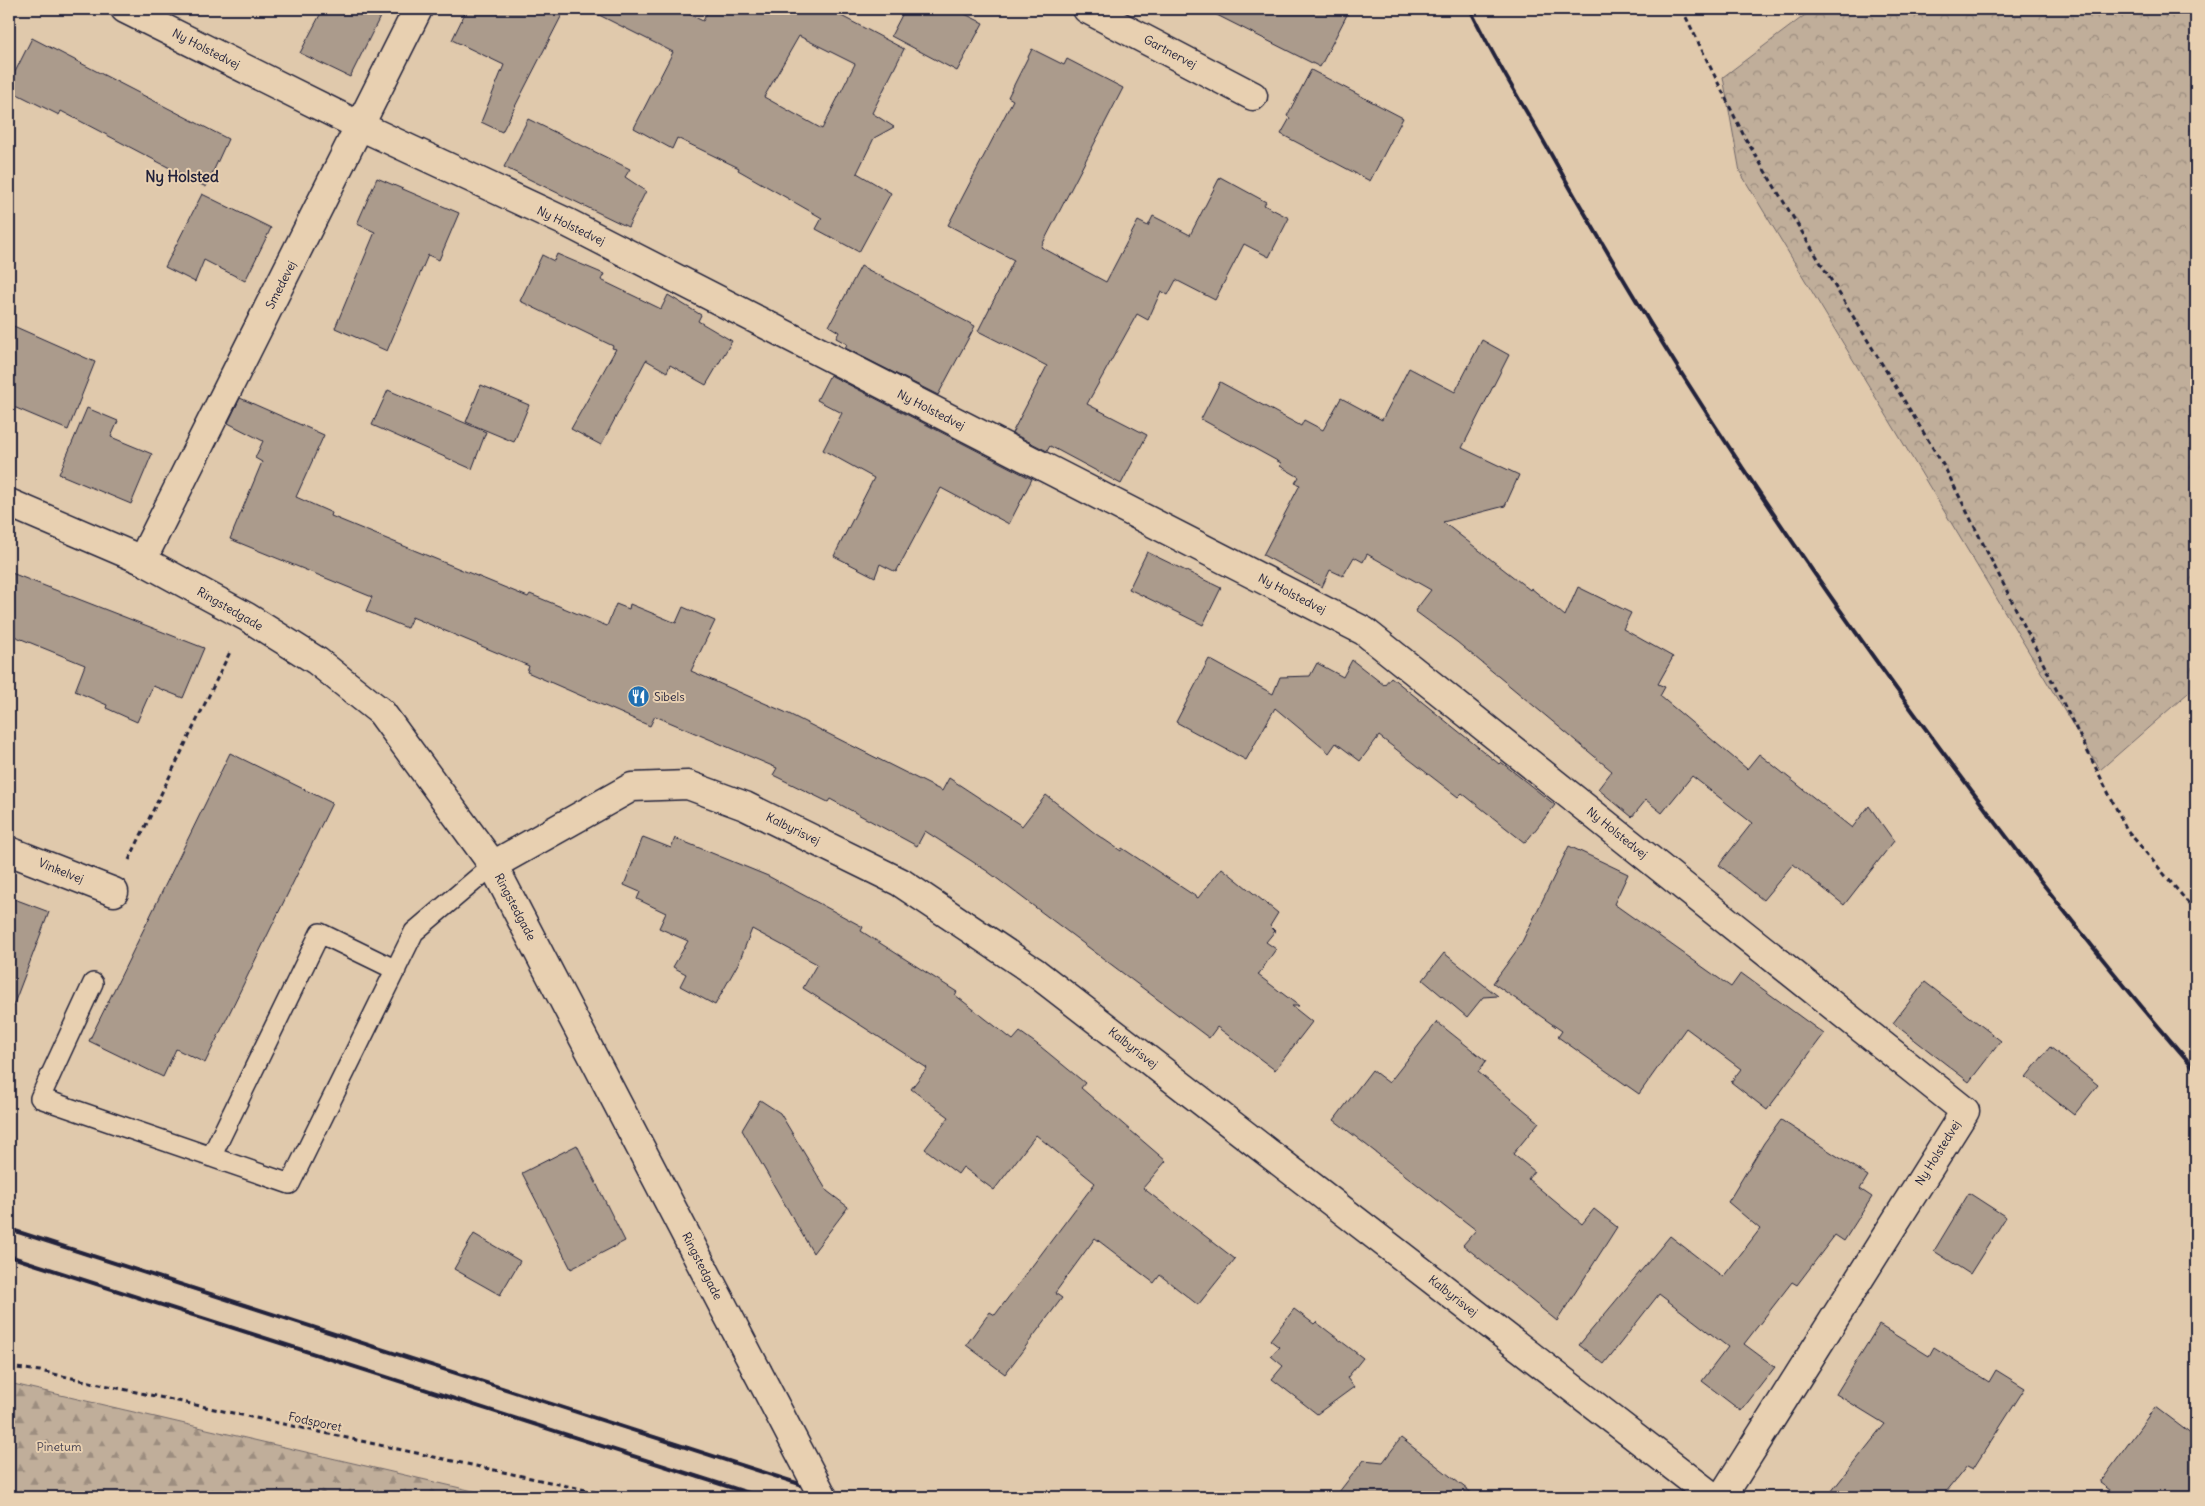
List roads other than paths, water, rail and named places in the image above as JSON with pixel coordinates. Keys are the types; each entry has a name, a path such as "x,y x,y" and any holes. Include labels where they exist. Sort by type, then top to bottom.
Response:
{"street":[{"name":"Ny Holstedvej","path":"125,9 360,126 568,223 1364,631 1964,1111 1722,1497"},
{"name":"Smedevej","path":"142,560 418,9"},
{"name":"Gartnervej","path":"1087,9 1253,96"},
{"name":"Ringstedgade","path":"9,503 142,560 246,617 317,661 381,712 494,865 823,1497"},
{"name":"Kalbyrisvej","path":"494,865 632,787 688,785 745,806 900,882 1036,973 1714,1497"},
{"name":"Vinkelvej","path":"9,851 114,892"}],"lane":[{"path":"93,983 40,1098 290,1184 414,932 494,865"},
{"path":"211,1156 320,933 396,970"}],"railway":[{"path":"1470,9 1502,69 1635,299 1755,487 1828,594 2003,832 2097,953 2196,1070"},
{"path":"9,1229 840,1497"},
{"path":"9,1256 761,1497"}],"place":[{"name":"Sibels","path":"638,697"}],"district":[{"name":"Ny Holsted","path":"182,177"}],"park label":[{"name":"Pinetum","path":"59,1447"}]}
